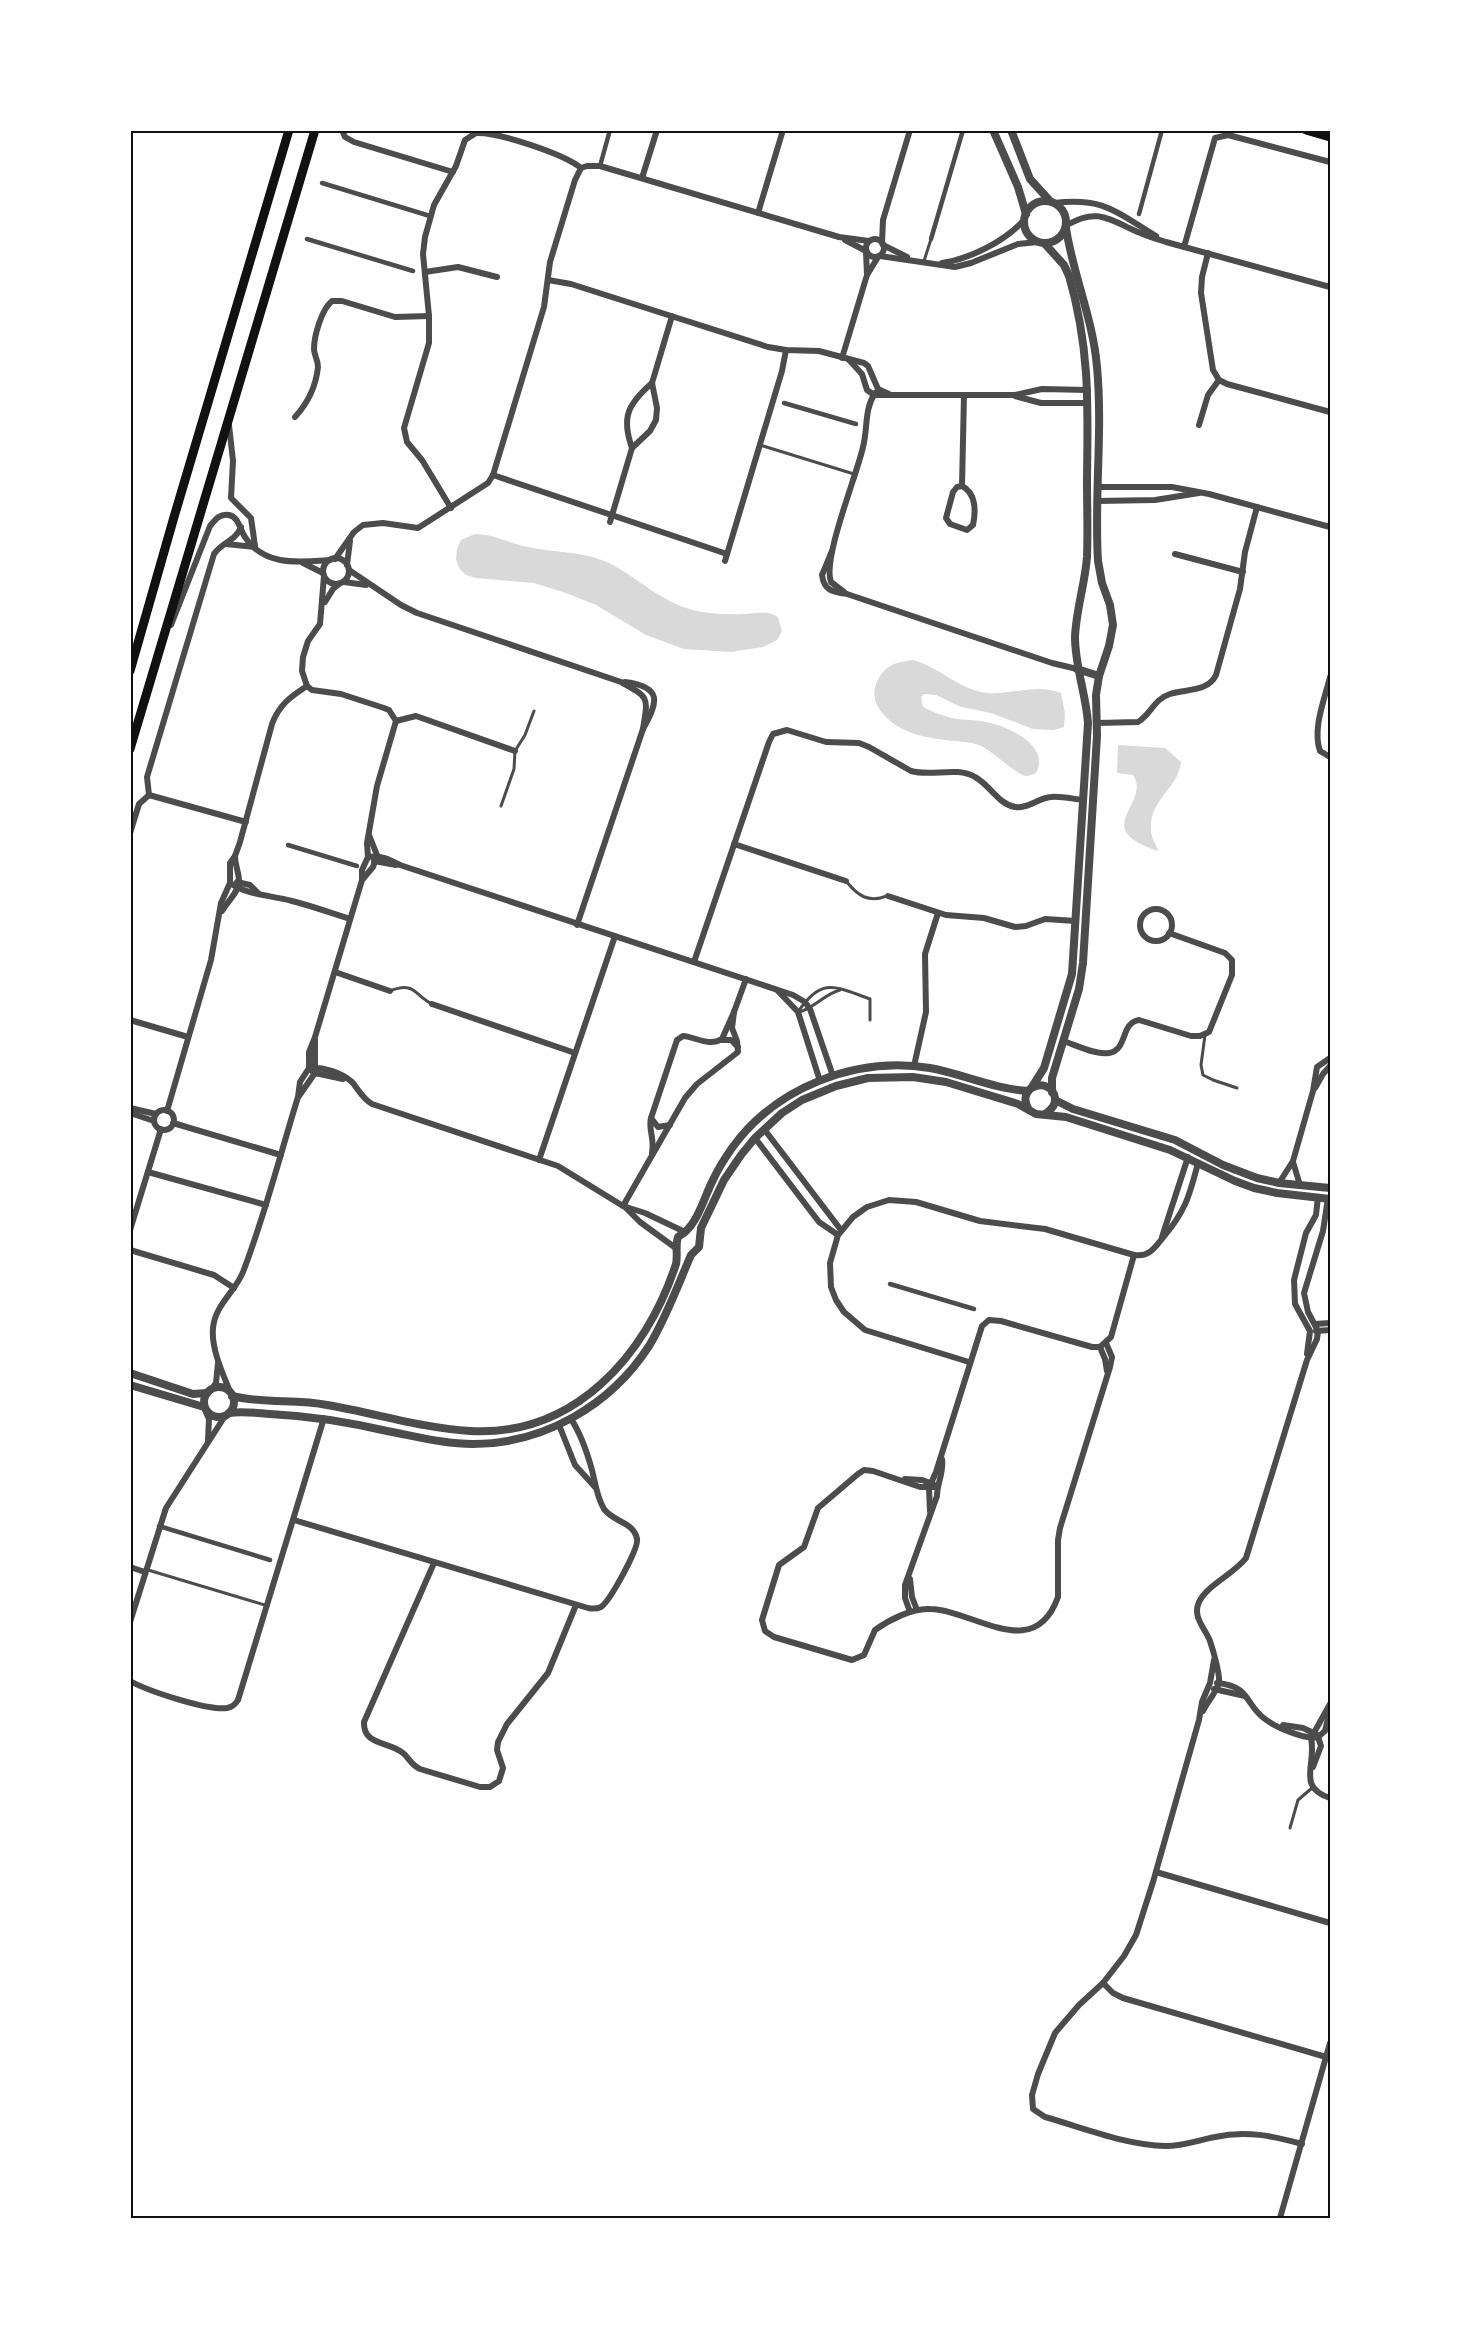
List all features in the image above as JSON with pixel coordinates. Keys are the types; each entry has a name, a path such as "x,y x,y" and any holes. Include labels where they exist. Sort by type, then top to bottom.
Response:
{"main road":[{"path":"130,671 289,130"},
{"path":"130,749 315,130"},
{"path":"1306,130 1330,137"}],"street":[{"path":"342,130 345,137 354,142 453,172"},
{"path":"511,140 513,130"},
{"path":"600,166 610,130"},
{"path":"642,178 657,130"},
{"path":"758,213 783,130"},
{"path":"867,275 866,245 883,220 910,130"},
{"path":"931,239 963,130"},
{"path":"993,130 1018,187 1027,234 1041,243 1064,265 1070,276 1084,340 1088,390 1086,569 1076,628 1077,669 1085,697 1088,723 1072,974 1041,1075 1025,1100 1029,1110"},
{"path":"1011,130 1030,179 1064,212 1069,249 1094,338 1098,391 1098,561 1113,625 1096,695 1098,723 1082,975 1052,1078 1054,1096 1052,1108 1045,1114"},
{"path":"1139,214 1162,130"},
{"path":"452,508 422,460 407,442 404,433 415,389 428,352 429,316 425,237 430,216 453,172 465,140 475,132 486,133 561,156 582,168"},
{"path":"1184,247 1215,138 1228,135 1330,162"},
{"path":"323,608 325,565 363,525 374,523 418,528 482,488 494,475 544,307 554,252 575,180 582,168 600,166 839,237 876,239 910,259"},
{"path":"322,183 430,216"},
{"path":"933,265 952,261 1011,233 1035,203 1090,202 1112,208 1166,242"},
{"path":"839,237 872,257 910,259 933,265 955,267 1018,244 1058,240 1066,227 1083,217 1099,216 1166,242 1330,286"},
{"path":"842,358 867,275 883,251 883,220"},
{"path":"307,239 413,271"},
{"path":"1208,253 1201,293 1213,370 1219,380 1330,412"},
{"path":"425,272 458,267 497,277"},
{"path":"548,280 571,284 762,345 786,350 819,351 849,360 861,361 868,366 878,389 889,394"},
{"path":"295,417 308,401 318,366 315,343 326,308 332,301 342,301 394,317 429,316"},
{"path":"611,519 632,448 650,431 656,420 657,408 652,383 672,316"},
{"path":"494,475 611,519 726,557 783,367 786,350"},
{"path":"849,360 862,374 867,390 874,395 1015,395 1042,389 1098,391"},
{"path":"1199,425 1208,395 1219,380"},
{"path":"632,448 626,424 628,412 633,402 652,383"},
{"path":"878,389 869,403 866,434 832,551 829,576 834,585 847,594 1052,663 1099,676"},
{"path":"962,486 964,395"},
{"path":"1015,395 1041,403 1098,404"},
{"path":"784,403 856,424"},
{"path":"229,420 232,461 231,498 251,518 255,547"},
{"path":"962,486 975,503 973,525 967,530 950,524 946,518 953,492 957,487 962,486"},
{"path":"1087,487 1172,487 1330,527"},
{"path":"1087,501 1155,501 1202,493"},
{"path":"1088,723 1138,722 1164,696 1204,687 1212,682 1219,664 1243,572 1245,552 1257,507"},
{"path":"159,656 210,526 215,519 228,515 235,518 245,538 265,555 276,560 309,564 324,575 329,582 372,586"},
{"path":"149,795 147,777 210,567 216,550 238,535 241,527"},
{"path":"350,540 348,577 326,598 320,624 308,641 303,657 303,677 307,686 312,690 341,694 384,708 389,710 396,721 377,786 368,857 362,870 362,880"},
{"path":"226,544 255,547"},
{"path":"1174,554 1243,572"},
{"path":"300,562 342,560 348,568 372,586 417,613 621,682 645,686 653,695 654,707 643,729 577,924"},
{"path":"1330,677 1318,739 1320,751 1330,757"},
{"path":"130,1113 155,1117 166,1111 211,960 221,903 230,884 230,863 235,856 246,822 277,710 288,698 307,686"},
{"path":"396,721 416,716 515,751"},
{"path":"694,962 768,742 773,734 782,730 791,730 826,742 864,745 919,774 967,773 985,783 1004,803 1012,806 1020,807 1050,797 1093,801"},
{"path":"149,795 246,822"},
{"path":"130,833 139,804 149,795"},
{"path":"130,1622 159,1526 173,1493 234,1405 213,1335 214,1321 219,1308 234,1288 243,1270 266,1205 298,1097 300,1082 309,1068 309,1052 362,880 376,859 369,835"},
{"path":"734,844 846,882"},
{"path":"288,845 357,866"},
{"path":"221,911 238,885 235,856"},
{"path":"368,857 400,865 793,995 805,1002 810,1009 836,1086"},
{"path":"230,884 238,885 259,895 291,900 350,919"},
{"path":"888,896 938,913 984,918 1015,927 1026,926 1045,919 1086,922"},
{"path":"1152,909 1167,913 1172,923 1169,933 1161,940 1146,938 1140,930 1140,919 1152,909"},
{"path":"914,1077 914,1066 926,1012 925,954 938,913"},
{"path":"1053,1038 1101,1053 1113,1052 1119,1047 1127,1026 1139,1020 1191,1036 1205,1035 1214,1026 1232,975 1232,960 1225,953 1169,933"},
{"path":"539,1160 615,936"},
{"path":"334,972 390,991"},
{"path":"720,1040 734,1012 746,979"},
{"path":"776,989 798,1012 823,1090"},
{"path":"432,1004 575,1053"},
{"path":"623,1206 657,1150 662,1135 691,1090 736,1055 739,1047 732,1028 734,1012"},
{"path":"130,1020 188,1037"},
{"path":"651,1157 654,1142 650,1127 651,1118 679,1038 687,1036 706,1042 731,1040 739,1047"},
{"path":"298,1097 316,1070 315,1037"},
{"path":"1279,1183 1293,1161 1313,1091 1317,1067 1330,1058"},
{"path":"130,1373 193,1394 222,1388 232,1395 250,1400 298,1401 419,1424 473,1431 520,1426 565,1410 602,1384 624,1363 640,1340 675,1265 678,1237 686,1232 699,1211 714,1176 732,1148 748,1129 777,1105 820,1081 878,1066 914,1066 1004,1088 1030,1089 1041,1085 1073,1109 1157,1134 1192,1148 1239,1172 1279,1183 1330,1188 1323,1231 1304,1293 1308,1312 1317,1327 1317,1339 1307,1360 1246,1557 1239,1568 1204,1594 1198,1607 1198,1620 1211,1642 1216,1686 1202,1702 1199,1720 1156,1872 1136,1935 1124,1956 1103,1983 1066,2019 1047,2050 1032,2095 1033,2109 1038,2114 1112,2137 1149,2145 1186,2144 1216,2136 1247,2133 1302,2144"},
{"path":"1313,1091 1330,1066"},
{"path":"309,1068 349,1080 365,1100 372,1104 564,1169 623,1206 682,1254 691,1255"},
{"path":"130,1385 205,1408 214,1417 248,1412 324,1418 438,1440 473,1444 522,1438 559,1425 609,1392 638,1361 659,1327 691,1255 699,1247 700,1228 724,1180 754,1138 782,1113 823,1090 868,1078 914,1077 946,1082 1012,1102 1036,1114 1066,1117 1146,1141 1188,1157 1254,1188 1329,1199"},
{"path":"130,1108 155,1117"},
{"path":"161,1130 170,1128 173,1123 172,1114 166,1111"},
{"path":"155,1117 156,1126 161,1130"},
{"path":"651,1118 658,1127 670,1125"},
{"path":"757,1121 840,1232"},
{"path":"173,1123 281,1155"},
{"path":"748,1129 819,1222 840,1232"},
{"path":"131,1229 161,1130"},
{"path":"1161,1241 1192,1148"},
{"path":"969,1362 876,1335 853,1322 836,1300 829,1275 830,1263 840,1232 853,1217 867,1207 900,1199 980,1221 1045,1229 1134,1255 1149,1254 1182,1215 1200,1152"},
{"path":"1293,1161 1300,1185"},
{"path":"148,1172 266,1205"},
{"path":"1307,1360 1309,1330 1295,1304 1294,1280 1306,1233 1316,1215 1319,1187"},
{"path":"623,1206 645,1213 686,1232 692,1232 698,1238"},
{"path":"130,1250 214,1275 234,1288"},
{"path":"930,1511 930,1485 979,1330 985,1323 993,1320 1092,1347 1103,1345 1112,1337 1134,1255"},
{"path":"890,1284 974,1309"},
{"path":"1309,1330 1330,1323"},
{"path":"1317,1327 1330,1330"},
{"path":"937,1487 864,1470 821,1505 816,1512 804,1547 785,1559 777,1569 762,1624 765,1631 774,1637 852,1660 864,1654 875,1630 914,1611 927,1609 949,1611 999,1628 1019,1631 1037,1625 1050,1613 1058,1597 1060,1528 1106,1375 1103,1345"},
{"path":"208,1441 209,1419 204,1400 216,1383 218,1356"},
{"path":"294,1520 576,1605 595,1609 603,1606 634,1554 637,1544 634,1530 605,1510 582,1441 565,1410"},
{"path":"555,1414 575,1466 597,1490"},
{"path":"130,1687 150,1690 211,1707 232,1706 238,1700 244,1688 324,1418"},
{"path":"914,1611 905,1598 905,1585 937,1496 937,1487 943,1474 941,1455"},
{"path":"159,1526 270,1560"},
{"path":"434,1563 364,1722 365,1731 371,1740 401,1751 414,1767 420,1770 480,1787 490,1787 499,1781 503,1768 497,1750 498,1742 507,1725 548,1673 576,1605"},
{"path":"130,1567 146,1570"},
{"path":"130,1681 150,1690"},
{"path":"1216,1686 1239,1689 1265,1720 1314,1735 1325,1731 1330,1710"},
{"path":"1314,1735 1330,1704"},
{"path":"1314,1735 1321,1746 1310,1773 1312,1788 1317,1793 1330,1798"},
{"path":"1156,1872 1330,1923"},
{"path":"1103,1983 1113,1993 1123,1998 1326,2057"},
{"path":"1280,2218 1330,2043"}],"lane":[{"path":"924,263 931,239"},
{"path":"759,445 855,474"},
{"path":"501,806 514,769 515,751 525,735 534,711"},
{"path":"846,882 863,898 877,900 888,896"},
{"path":"390,991 399,987 413,989 432,1004"},
{"path":"798,1012 805,1002 820,989 828,987 870,999 870,1020"},
{"path":"798,1012 810,1009 832,993 844,990"},
{"path":"1205,1035 1201,1065 1203,1075 1237,1088"},
{"path":"146,1570 268,1606"},
{"path":"1290,1828 1298,1800 1312,1788"}],"shaded area":[{"path":"475,534 528,547 603,560 671,602 717,614 769,613 778,617 782,631 777,640 763,647 731,652 684,649 646,635 596,605 566,593 534,583 476,578 466,575 459,568 456,559 457,549 461,540"},
{"path":"912,660 931,667 977,691 997,693 1043,689 1061,693 1065,714 1064,727 1054,730 1033,729 991,713 961,707 936,695 924,694 921,697 923,707 936,713 955,719 995,724 1025,739 1038,754 1039,763 1036,773 1023,775 978,745 913,733 895,725 887,718 876,702 874,693 878,680 890,666"},
{"path":"1118,745 1165,748 1181,762 1175,780 1154,810 1151,833 1158,851 1131,838 1125,830 1124,821 1136,795 1137,785 1133,775 1117,773"}]}
